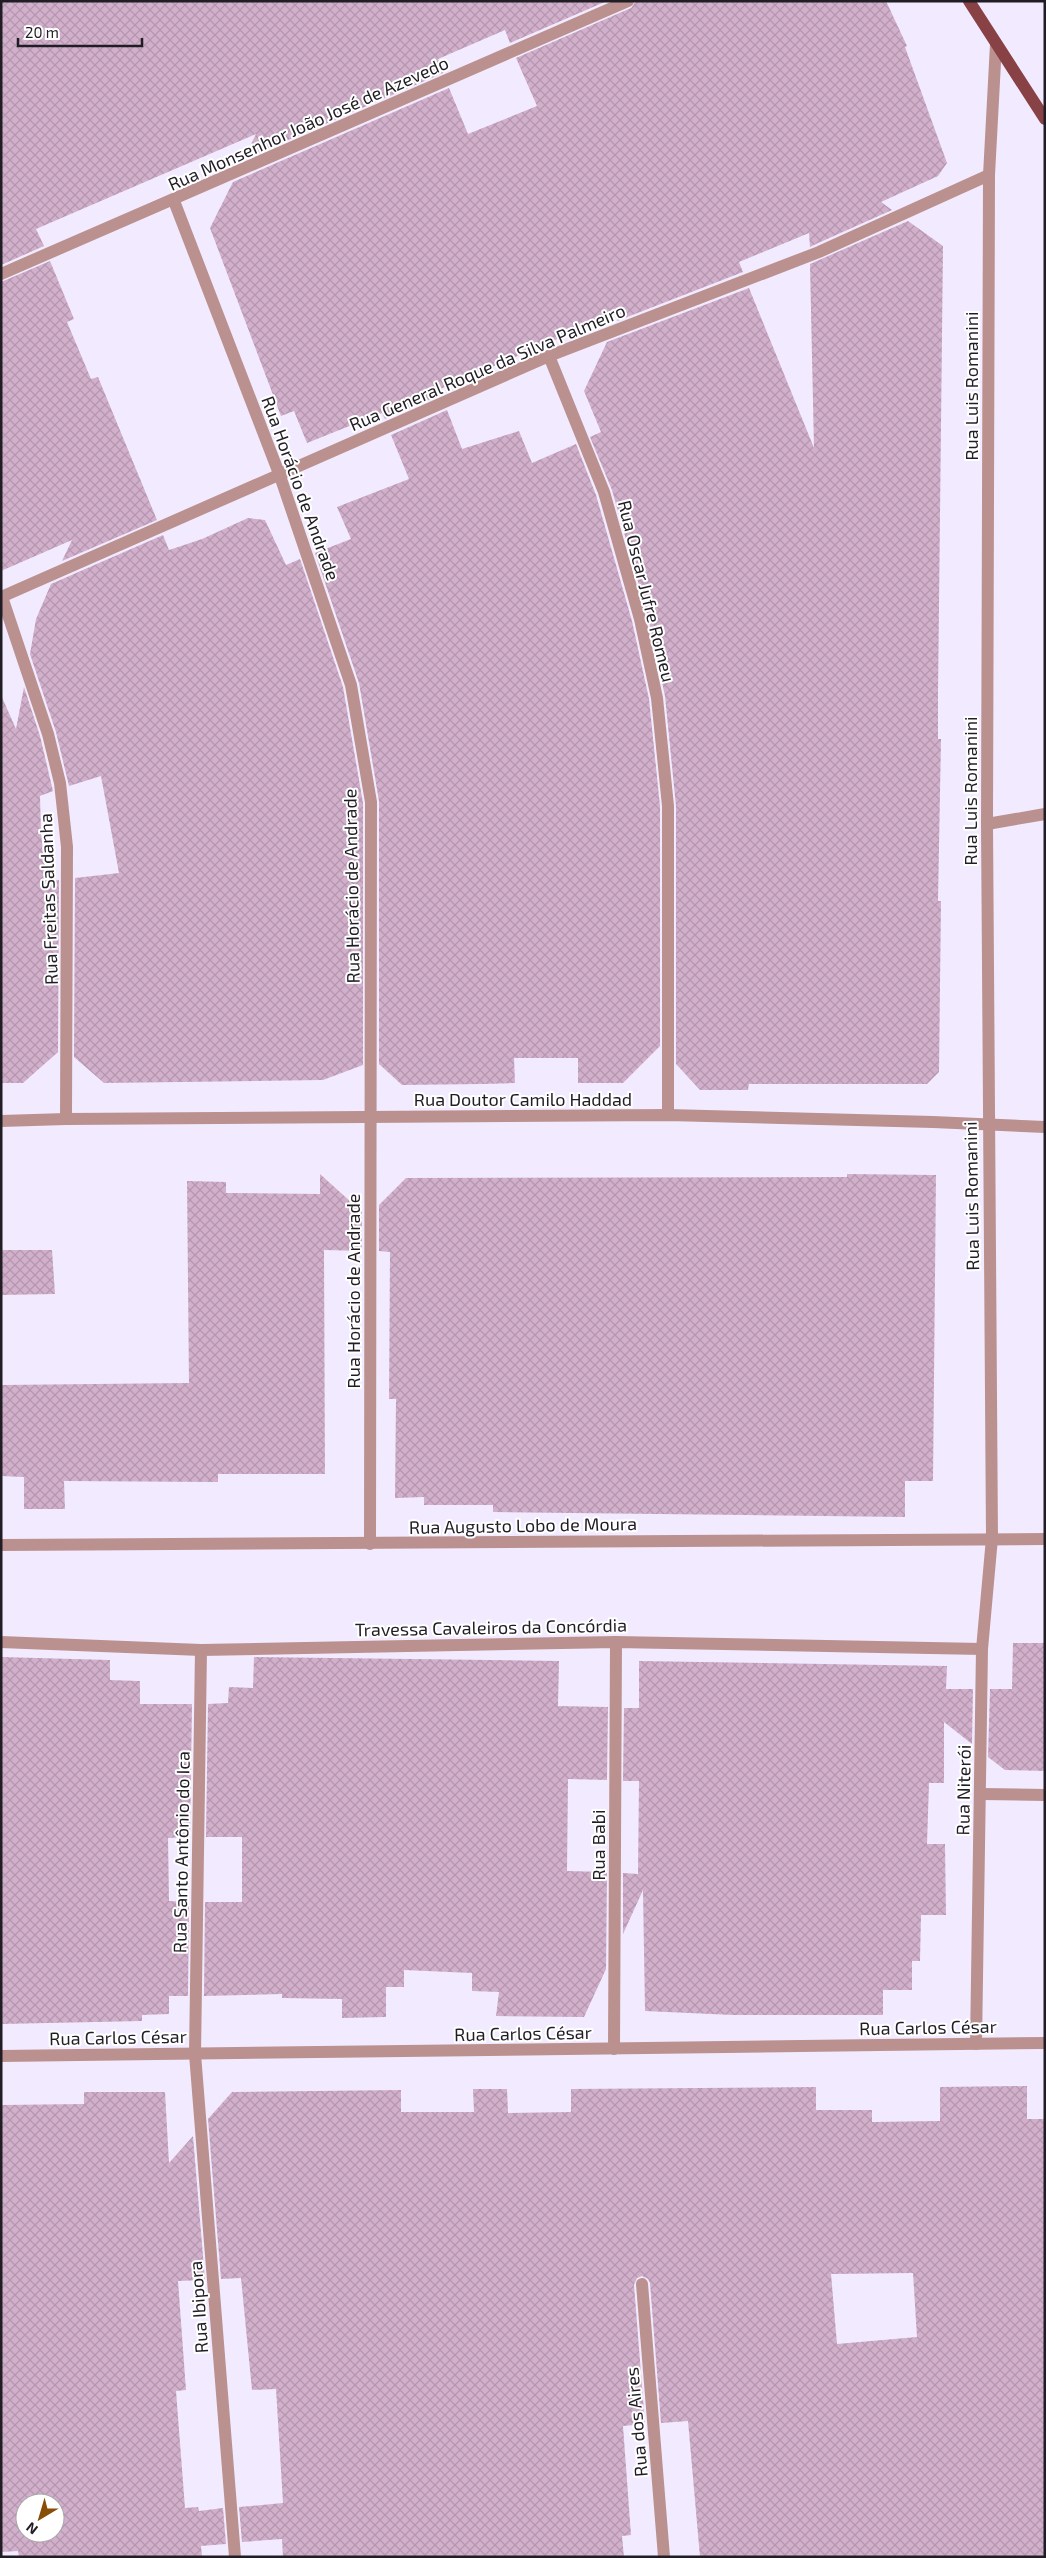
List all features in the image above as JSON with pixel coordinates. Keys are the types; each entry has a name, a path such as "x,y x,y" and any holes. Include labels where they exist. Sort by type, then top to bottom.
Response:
{"main road":[{"path":"969,1 1045,119"}],"street":[{"name":"Rua Monsenhor João José de Azevedo","path":"1,274 174,201 628,1"},
{"name":"Rua Luis Romanini","path":"992,1538 987,824 989,175 996,44"},
{"name":"Rua General Roque da Silva Palmeiro","path":"2,597 549,356 819,252 989,175"},
{"name":"Rua Horácio de Andrade","path":"174,201 280,476 351,685 371,802 370,1544"},
{"name":"Rua Oscar Jufre Romeu","path":"549,356 604,492 640,619 657,698 668,806 668,1115"},
{"name":"Rua Freitas Saldanha","path":"2,597 48,734 61,792 68,846 66,1119"},
{"path":"987,824 1045,814"},
{"name":"Rua Doutor Camilo Haddad","path":"1,1121 668,1115 1045,1127"},
{"name":"Rua Niterói","path":"976,2044 982,1649 992,1538"},
{"name":"Rua Augusto Lobo de Moura","path":"1,1545 1045,1539"},
{"name":"Travessa Cavaleiros da Concórdia","path":"1,1642 201,1650 616,1642 982,1649"},
{"name":"Rua Babi","path":"614,2049 616,1642"},
{"name":"Rua Santo Antônio do Ica","path":"195,2054 201,1650"},
{"path":"981,1794 1045,1795"},
{"name":"Rua Carlos César","path":"1,2056 1045,2043"},
{"name":"Rua Ibipora","path":"195,2054 235,2557"},
{"name":"Rua dos Aires","path":"642,2284 664,2557"}],"building":[{"path":"1,1 607,1 510,43 505,30 438,59 443,73 244,159 256,134 36,229 44,246 1,265"},
{"path":"636,1 886,1 907,46 905,47 947,163 938,176 881,202 892,210 810,247 809,233 739,262 743,272 617,321 621,312 440,389 442,394 385,419 382,413 307,443 294,411 281,416 210,228 233,182 449,88 468,134 537,106 516,58 631,8"},
{"path":"908,221 943,246 938,694 938,739 941,739 938,901 941,901 939,1072 927,1084 749,1084 748,1090 700,1090 676,1064 676,806 665,696 648,617 612,490 590,437 601,432 584,391 607,342 749,288 814,448 810,264"},
{"path":"50,261 74,319 67,322 91,379 98,377 157,520 62,561 72,540 1,571 1,282"},
{"path":"447,410 462,449 519,431 532,463 576,444 596,495 632,621 649,699 660,806 660,1046 623,1083 578,1083 578,1058 514,1058 515,1083 483,1084 402,1085 379,1064 379,801 359,683 315,553 351,539 337,507 409,479 391,435"},
{"path":"248,518 265,520 286,565 300,559 343,687 363,803 363,1065 323,1080 104,1083 74,1057 75,878 119,873 101,776 69,786 56,732 30,654 36,619 51,584 163,535 169,550 202,539"},
{"path":"24,687 40,736 53,791 40,796 41,834 47,881 59,880 58,1052 23,1083 1,1083 1,695 16,729"},
{"path":"320,1174 362,1212 362,1251 324,1250 325,1474 218,1474 218,1482 64,1481 65,1509 24,1509 24,1477 1,1476 1,1385 189,1383 187,1181 226,1182 226,1193 320,1194"},
{"path":"847,1174 936,1175 933,1481 905,1481 905,1517 493,1512 493,1505 424,1505 424,1497 395,1498 396,1399 389,1399 390,1252 379,1251 379,1205 406,1178 847,1177"},
{"path":"1,1250 52,1250 55,1294 1,1295"},
{"path":"1013,1643 1045,1643 1045,1771 1005,1770 988,1757 990,1689 1012,1689"},
{"path":"1,1657 110,1660 110,1680 140,1681 140,1704 192,1704 190,1837 168,1838 169,1901 189,1902 188,1996 169,1996 169,2014 142,2015 142,2021 1,2024"},
{"path":"254,1657 559,1661 558,1706 608,1707 607,1780 568,1779 567,1871 607,1872 606,1969 584,2017 496,2016 499,1992 472,1991 472,1973 404,1970 404,1987 386,1987 386,2017 342,2018 342,1999 282,1998 282,1994 204,1996 205,1902 242,1902 242,1837 206,1837 208,1704 228,1703 229,1687 253,1688"},
{"path":"639,1661 947,1666 946,1689 973,1689 972,1744 944,1722 944,1783 929,1783 927,1844 945,1844 946,1915 921,1915 920,1961 912,1961 912,1990 883,1990 883,2015 733,2015 645,2011 643,1890 623,1934 623,1873 638,1874 639,1781 623,1781 624,1708 639,1708"},
{"path":"1027,2086 1027,2119 1045,2119 1045,2557 700,2557 688,2421 661,2423 650,2283 648,2279 642,2276 637,2278 634,2285 645,2424 623,2426 631,2535 622,2536 624,2557 283,2557 282,2539 242,2542 239,2507 283,2503 276,2389 252,2390 241,2278 221,2279 208,2119 232,2092 401,2090 401,2112 474,2112 473,2089 507,2089 508,2113 571,2112 571,2089 816,2087 816,2110 872,2110 872,2122 940,2121 940,2087","holes":["913,2273 917,2337 837,2344 831,2274"]},
{"path":"84,2092 165,2092 169,2163 193,2136 205,2280 178,2281 186,2390 176,2391 185,2508 198,2507 199,2511 223,2508 226,2544 201,2546 202,2557 19,2557 18,2551 1,2552 1,2105 84,2104"}]}
